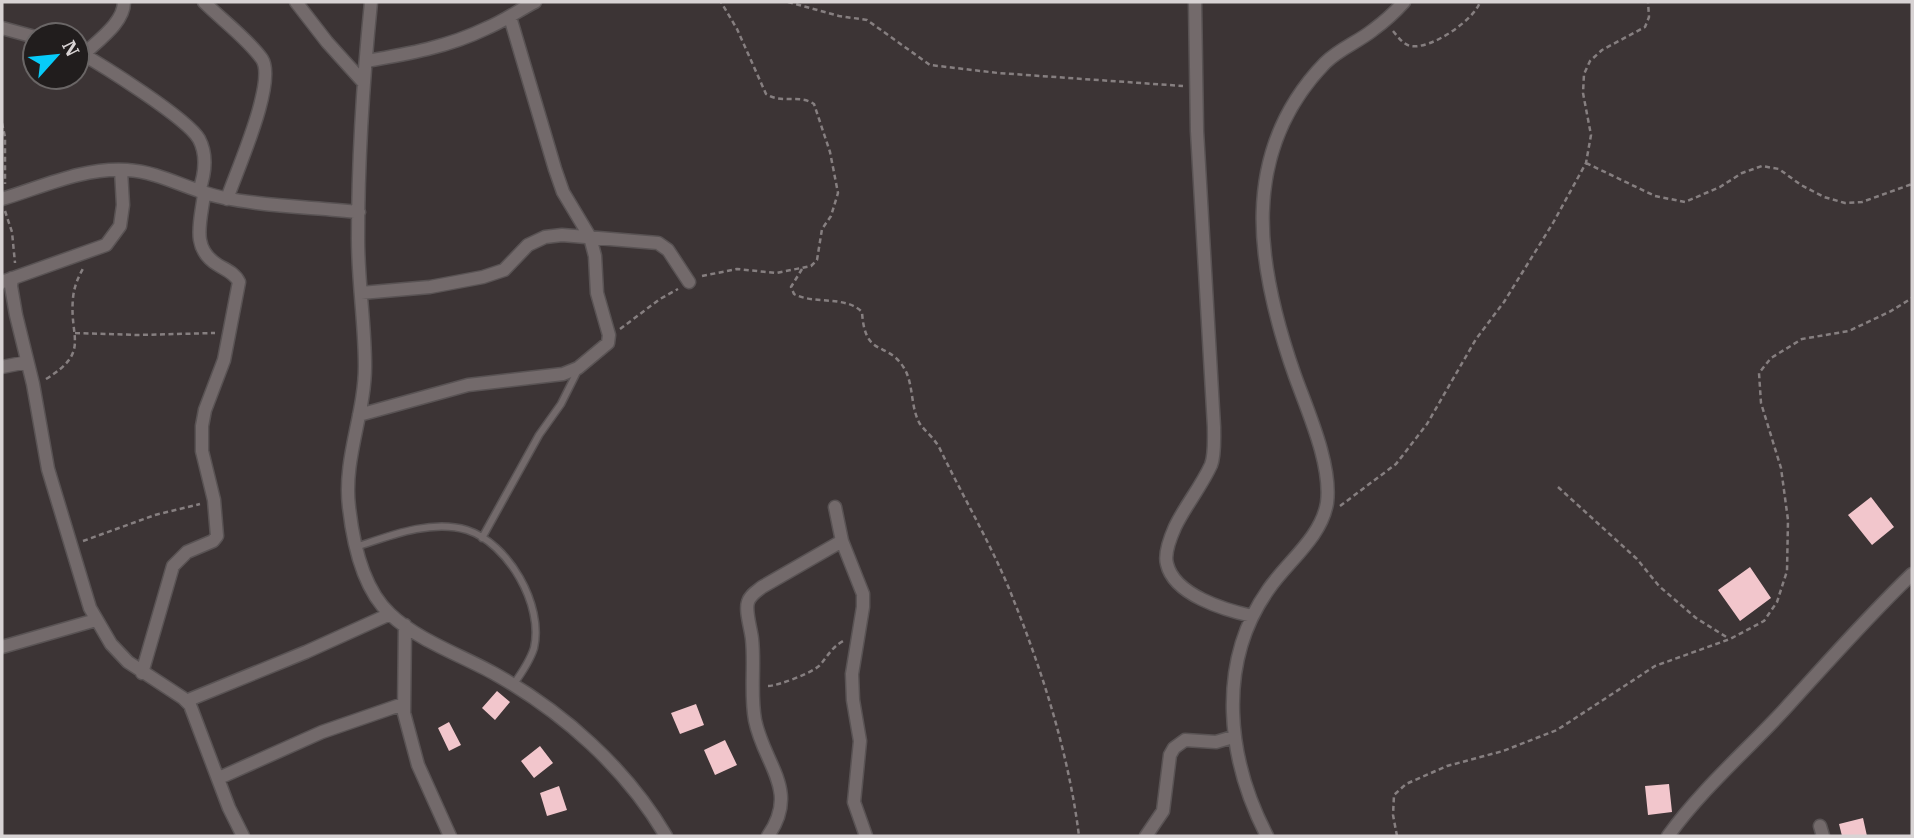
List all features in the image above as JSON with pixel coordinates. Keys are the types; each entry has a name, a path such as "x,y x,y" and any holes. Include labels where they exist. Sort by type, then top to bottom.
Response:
{"street":[{"path":"91,43 122,14 124,2"},
{"path":"204,2 254,50 267,68 264,94 227,199"},
{"path":"296,2 364,83"},
{"path":"371,2 364,83 359,212 365,369 351,453 348,492 356,547 372,589 390,614 513,685 554,714 604,755 643,800 666,836"},
{"path":"366,61 421,52 455,42 536,2"},
{"path":"1195,2 1196,87 1214,427 1212,463 1175,527 1167,554 1167,565 1178,583 1191,594 1231,611 1252,616"},
{"path":"1267,836 1248,794 1233,737 1232,713 1236,673 1252,616 1268,589 1316,530 1323,518 1327,492 1326,472 1278,326 1269,283 1263,245 1265,180 1268,162 1281,127 1317,74 1335,55 1384,21 1404,2"},
{"path":"359,415 468,385 563,374 579,368 608,343 609,335 597,293 596,256 590,237 563,192 510,17"},
{"path":"2,28 21,33"},
{"path":"91,60 160,105 199,138 205,161 200,246 208,260 236,276 239,282 219,378 205,410 202,426 202,452 214,500 217,536 213,541 187,552 173,566 142,673"},
{"path":"4,198 68,177 121,170 150,173 227,199 359,212"},
{"path":"121,170 123,205 120,226 106,245 10,279 10,286 33,384 48,469 83,588 96,620 111,644 128,662 186,701 193,711 243,836"},
{"path":"361,293 430,287 484,277 504,270 536,240 562,235 658,243 668,250 689,282"},
{"path":"2,367 27,362"},
{"path":"835,507 842,541 863,594 852,674 860,741 854,802 866,836"},
{"path":"768,836 781,812 782,800 775,771 756,723 748,600 762,587 842,541"},
{"path":"1668,836 1688,809 1827,660 1912,574"},
{"path":"186,701 390,614"},
{"path":"2,647 96,620"},
{"path":"405,625 403,704 409,736 418,765 450,836"},
{"path":"219,778 322,732 403,704"},
{"path":"1146,836 1163,811 1170,755 1174,748 1185,740 1216,742 1233,737"}],"lane":[{"path":"482,538 539,435 561,404 579,368"},
{"path":"356,547 390,535 446,526 467,530 506,556 529,599 535,625 534,648 513,685"}],"path":[{"path":"609,335 620,330 660,299 705,274 737,269 766,274 802,269 817,260 822,229 831,216 838,193 830,152 814,104 806,99 772,98 766,94 737,29 721,2"},
{"path":"788,2 839,16 867,20 930,65 998,73 1196,87"},
{"path":"1384,21 1402,42 1410,46 1418,45 1446,34 1468,20 1478,10 1480,2"},
{"path":"1323,518 1396,464 1427,424 1476,339 1504,302 1586,163 1591,135 1583,93 1584,74 1590,61 1602,50 1644,26 1649,17 1648,2"},
{"path":"2,123 5,137 4,198 14,247 10,279"},
{"path":"1586,163 1656,196 1685,202 1720,187 1742,173 1762,166 1779,169 1824,197 1845,203 1862,202 1912,184"},
{"path":"33,384 60,371 74,352 74,289 93,249"},
{"path":"802,269 791,287 794,294 808,300 845,303 857,307 862,313 862,328 872,344 904,368 915,414 939,447 1014,600 1040,674 1071,780 1079,836"},
{"path":"1397,836 1393,815 1394,795 1406,784 1447,766 1503,751 1557,730 1655,666 1730,639 1764,621 1777,602 1787,571 1788,520 1783,481 1761,403 1759,373 1771,358 1802,339 1849,331 1912,298"},
{"path":"75,333 138,335 230,332"},
{"path":"1559,487 1637,559 1660,586 1687,610 1730,639"},
{"path":"70,545 155,515 214,500"},
{"path":"753,685 781,684 818,668 831,648 858,632"}],"building":[{"path":"1871,497 1894,527 1872,545 1848,515"},
{"path":"1750,567 1771,598 1740,621 1718,590"},
{"path":"497,691 510,702 495,720 482,708"},
{"path":"696,704 704,725 680,734 671,713"},
{"path":"449,722 461,745 449,751 438,728"},
{"path":"725,740 737,765 715,775 704,750"},
{"path":"540,746 553,763 534,778 521,761"},
{"path":"1669,784 1672,812 1648,815 1645,786"},
{"path":"559,786 567,810 547,816 540,793"},
{"path":"1863,818 1867,836 1842,836 1839,824"}]}
